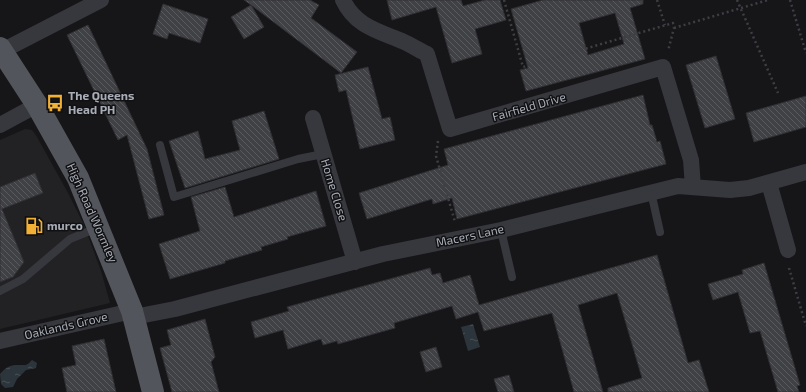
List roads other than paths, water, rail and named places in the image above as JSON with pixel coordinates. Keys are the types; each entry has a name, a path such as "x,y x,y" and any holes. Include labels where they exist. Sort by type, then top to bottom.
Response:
{"main road":[{"name":"High Road Wormley","path":"1,49 37,105 78,178 133,314 153,392"}],"street":[{"path":"1,49 102,0"},
{"name":"Fairfield Drive","path":"343,0 354,17 377,33 402,41 427,54 450,129 663,67 691,160 693,187"},
{"path":"0,125 37,105"},
{"name":"Home Close","path":"313,118 355,262"},
{"name":"Macers Lane","path":"133,314 175,309 383,254 501,230 678,186 730,190 750,188 806,172"},
{"path":"769,183 788,250"},
{"name":"Oaklands Grove","path":"0,341 133,314"}],"lane":[{"path":"160,145 174,197 298,159 323,154"},
{"path":"651,192 660,232"},
{"path":"0,291 23,279 54,251 70,239 99,227"},
{"path":"501,230 512,277"}],"water":[{"path":"473,324 480,347 468,351 461,327"},
{"path":"32,360 37,363 36,368 26,370 17,379 13,387 5,388 1,384 0,374 6,368 14,365 26,365"}],"place":[{"name":"The Queens Head PH","path":"55,103"},
{"name":"murco","path":"34,226"}]}
